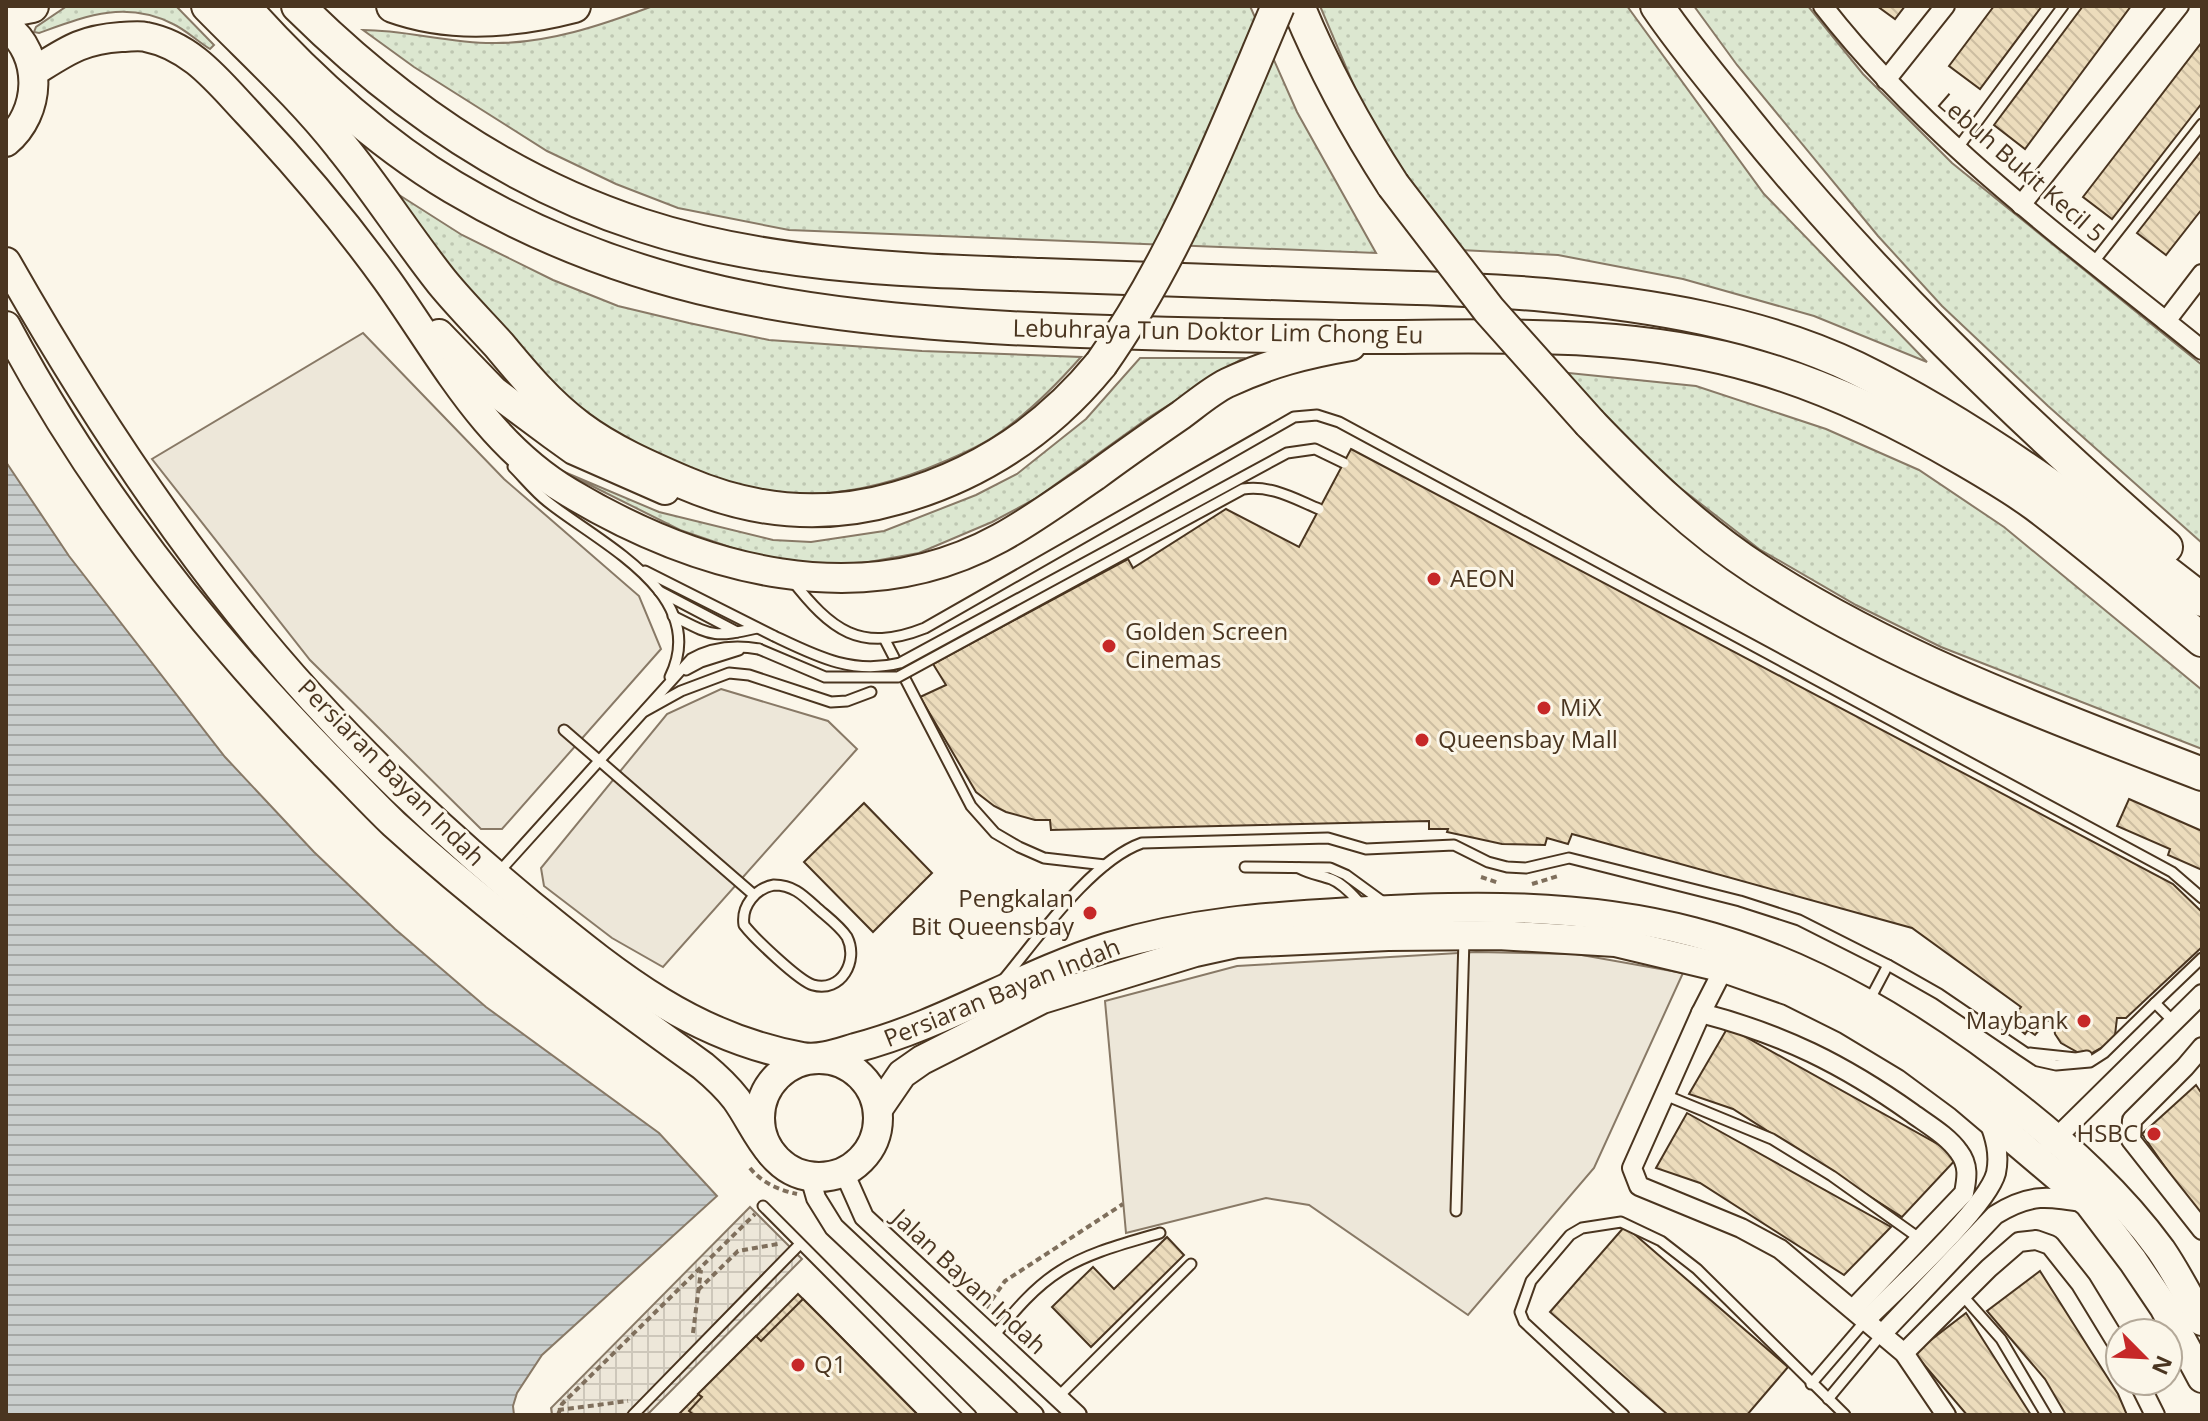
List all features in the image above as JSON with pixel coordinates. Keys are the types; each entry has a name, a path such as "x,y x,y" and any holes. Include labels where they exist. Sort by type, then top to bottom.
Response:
{"highway":[{"path":"6,11 32,6"},
{"path":"208,6 318,117 442,282 536,389 578,427 617,452 734,501 793,511 827,512 880,503 946,482 980,466 1033,432 1065,404 1101,364 1142,304 1165,260 1278,6"},
{"name":"Lebuhraya Tun Doktor Lim Chong Eu","path":"243,6 296,65 355,116 454,187 545,235 660,279 793,308 917,322 1075,331 1563,338 1651,345 1753,365 1804,381 1872,409 1920,434 2032,502 2202,640"},
{"name":"Lebuhraya Tun Doktor Lim Chong Eu","path":"298,6 398,96 481,153 589,206 683,237 764,254 916,269 1559,296 1618,302 1716,321 1794,344 1855,367 1969,432 2093,515 2202,600"},
{"path":"393,6 444,17 485,20 541,14 574,6"},
{"path":"1298,6 1362,138 1393,185 1489,310 1590,423 1677,509 1755,568 1858,629 1978,687 2202,774"},
{"path":"1657,6 1774,155 1831,223 1907,305 2032,427 2202,578"},
{"path":"2081,728 2086,741 2099,751 2202,794"}],"main road":[{"path":"6,26 25,48 33,72 33,95 28,116 6,142"},
{"path":"33,72 75,46 101,38 141,36 172,44 213,74 282,150 386,278 494,391 574,450 657,488 734,507 793,511"},
{"name":"Persiaran Bayan Indah","path":"6,262 55,349 142,482 241,616 362,752 432,820 496,876 652,999 751,1046 813,1059 914,1031 1051,968 1109,948 1196,925 1380,910 1591,912 1689,930 1770,957 1867,1003 1925,1037 2047,1148 2133,1261 2164,1307 2202,1378"},
{"path":"386,278 464,394 527,464 597,508 693,550 741,566 821,579 866,578 912,571 954,558 999,539 1046,510 1223,385 1292,357 1400,337"},
{"name":"Persiaran Bayan Indah","path":"6,326 82,455 215,633 281,709 392,822 453,876 560,963 722,1082 772,1154"},
{"name":"Persiaran Bayan Indah","path":"878,1109 902,1074 922,1060 1042,999 1151,965 1236,943 1464,935 1615,942 1724,968 1790,991 1848,1020 1911,1058 1987,1116 2047,1148 2107,1186 2163,1253 2202,1321"},
{"path":"813,1059 831,1060 848,1066 862,1077 878,1109 877,1128 871,1146 860,1161 844,1172 827,1177 810,1177 795,1172 772,1154 760,1121 762,1103 781,1073 813,1059"}],"street":[{"path":"1886,80 1945,6"},
{"path":"2021,205 2179,6"},
{"name":"Lebuh Bukit Kecil 5","path":"1826,7 1886,80 1957,149 2021,205 2202,350"},
{"path":"2166,321 2202,274"},
{"path":"1724,968 1632,1168 1639,1186 1741,1228 1780,1249 1904,1353 1946,1415"},
{"path":"2047,1148 2202,994"},
{"path":"1701,1013 1744,1025 1818,1054 1868,1082 1938,1132 1960,1152 1968,1174 1964,1193 1919,1238 1860,1314"},
{"path":"2202,1047 2132,1120 2130,1130 2131,1140 2202,1230"},
{"path":"1860,1314 1982,1201 1990,1187 1998,1159 1996,1141 1987,1116"},
{"name":"Jalan Bayan Indah","path":"844,1172 864,1217 1077,1415"},
{"path":"810,1177 816,1198 834,1227 1034,1415"},
{"path":"1882,1334 1995,1215 2014,1203 2034,1197 2089,1203"},
{"path":"1904,1353 2019,1242 2036,1240 2050,1245 2081,1284 2104,1322"},
{"path":"2146,1397 2155,1415"}],"lane":[{"path":"1957,149 2063,6"},
{"path":"2093,263 2202,124"},
{"path":"481,415 506,457 546,501 614,547 638,567 658,591 673,616 681,639 676,663 666,683"},
{"path":"788,575 817,611 834,625 871,638 900,638 925,628 1294,417 1317,415 1339,422 2172,872 2202,898"},
{"path":"638,567 827,662 885,667 900,663 1287,453 1315,449 1344,463"},
{"path":"496,876 666,683 700,653 726,647 744,647 759,649 825,677 898,677 1243,489 1259,487 1277,491 1319,509"},
{"path":"658,591 737,632"},
{"path":"673,616 710,634 757,628"},
{"path":"885,640 971,806 995,833 1044,858 1105,865"},
{"path":"639,715 681,691 729,673 749,675 831,702 847,701 871,692"},
{"path":"564,730 754,895"},
{"path":"991,995 1072,897 1105,865 1128,848 1142,843 1328,838 1366,849 1454,845 1488,862 1507,867 1526,868 1569,858 1740,901 1799,920 1939,994 2038,1061 2056,1065 2090,1062 2104,1053 2202,958"},
{"path":"1296,866 1314,876 1331,879 1380,910"},
{"path":"1245,867 1319,866 1339,871 1380,910"},
{"path":"774,885 785,885 799,891 846,935 851,955 844,977 831,985 811,985 748,931 742,917 754,895 774,885"},
{"path":"1456,1211 1464,935"},
{"path":"1867,1003 1888,965"},
{"path":"2155,1003 2174,1022"},
{"path":"1665,1095 1772,1139 1832,1176 1919,1238"},
{"path":"763,1206 971,1415"},
{"path":"1624,1415 1524,1322 1520,1312 1531,1281 1570,1235 1582,1228 1621,1222 1661,1241 1697,1269 1845,1415"},
{"path":"993,1337 1023,1302 1061,1270 1116,1246 1160,1233"},
{"path":"633,1415 798,1242"},
{"path":"1058,1397 1191,1264"},
{"path":"1962,1295 2001,1339 2046,1415"},
{"path":"1811,1384 1860,1314"},
{"path":"1828,1399 1882,1334"}],"path":[{"path":"1546,882 1554,878"},
{"path":"558,1413 779,1190"},
{"path":"978,1323 993,1295 1005,1281 1123,1204"},
{"path":"698,1290 738,1251 798,1242"},
{"path":"691,1356 701,1268"},
{"path":"558,1413 650,1397"}],"green space":[{"path":"67,6 176,6 214,45 210,49 173,24 138,13 89,16 34,32 36,27"},
{"path":"653,6 1250,6 1297,112 1376,253 789,230 678,208 616,184 547,151 414,67 363,30 476,42 513,42 574,32"},
{"path":"1320,6 1627,6 1764,194 1927,362 1814,316 1683,279 1558,255 1460,250 1377,140"},
{"path":"1694,6 1808,6 1863,74 1952,163 2202,365 2202,543 2048,406 1942,306 1878,236 1737,65"},
{"path":"396,193 462,235 553,280 618,306 689,323 769,340 922,351 1081,357 1044,396 1002,431 926,469 860,489 828,493 797,494 734,485 701,475 652,453 607,428 564,398 508,342"},
{"path":"1140,358 1243,358 1148,418 1035,499 992,522 919,553 869,562 808,566 750,554 680,530 562,471 659,512 773,540 811,542 884,531 976,495 1017,474 1086,419"},
{"path":"1549,371 1696,386 1826,429 1919,470 2004,527 2202,690 2202,749 1941,647 1856,605 1759,549 1634,452"}],"shaded area":[{"path":"363,333 504,479 639,596 661,649 502,829 481,829 310,660 152,459"},
{"path":"6,462 69,556 225,757 314,852 395,929 486,1007 659,1133 717,1196 542,1355 517,1393 514,1415 6,1415"},
{"path":"721,689 828,721 857,749 663,967 612,938 544,886 541,868 667,714"},
{"path":"1476,952 1576,954 1683,973 1594,1168 1468,1315 1309,1205 1266,1198 1126,1233 1105,1001 1237,966"},
{"path":"750,1207 802,1259 647,1415 552,1415 551,1408"}],"building":[{"path":"1877,6 1905,6 1895,19"},
{"path":"1994,6 2042,6 1980,89 1949,66"},
{"path":"2083,6 2131,6 2025,149 1994,125"},
{"path":"2202,42 2202,103 2112,219 2083,197"},
{"path":"2202,150 2202,209 2166,255 2137,233"},
{"name":"Queensbay Mall","path":"1351,449 2173,884 2202,912 2202,947 2126,1018 2117,1018 2115,1035 2108,1044 2090,1054 2079,1053 2061,1043 2055,1034 2053,1021 2047,1021 2035,1035 2028,1030 2025,1034 2012,1019 2021,1007 1912,928 1572,834 1568,844 1547,838 1545,845 1502,844 1447,832 1448,829 1429,829 1429,821 1051,830 1050,820 1035,820 1006,812 976,792 920,697 946,685 933,664 1128,559 1133,568 1226,509 1299,547"},
{"path":"2129,799 2202,831 2202,870 2168,855 2170,849 2117,826"},
{"path":"864,803 932,873 873,932 804,862"},
{"path":"1728,1027 1959,1156 1902,1217 1733,1109 1689,1094"},
{"path":"2196,1085 2202,1094 2202,1220 2142,1134"},
{"path":"1687,1113 1891,1227 1844,1275 1700,1183 1656,1168"},
{"path":"1625,1226 1788,1367 1747,1415 1668,1415 1550,1312"},
{"path":"1167,1237 1184,1255 1091,1347 1052,1307 1093,1267 1114,1289"},
{"path":"2040,1271 2104,1372 2104,1397 2119,1397 2127,1415 2066,1415 2045,1379 1987,1311"},
{"name":"Q1","path":"798,1294 918,1415 678,1415"},
{"name":"Q1","path":"803,1299 918,1415 694,1415 689,1411 702,1397 698,1394 756,1336 761,1341"},
{"path":"1966,1313 2031,1415 1967,1415 1914,1353"}],"place":[{"name":"AEON","path":"1434,579"},
{"name":"Golden Screen Cinemas","path":"1109,646"},
{"name":"MiX","path":"1544,708"},
{"name":"Queensbay Mall","path":"1422,740"},
{"name":"Pengkalan Bit Queensbay","path":"1090,913"},
{"name":"Maybank","path":"2084,1021"},
{"name":"HSBC","path":"2154,1134"},
{"name":"Q1","path":"798,1365"}]}
